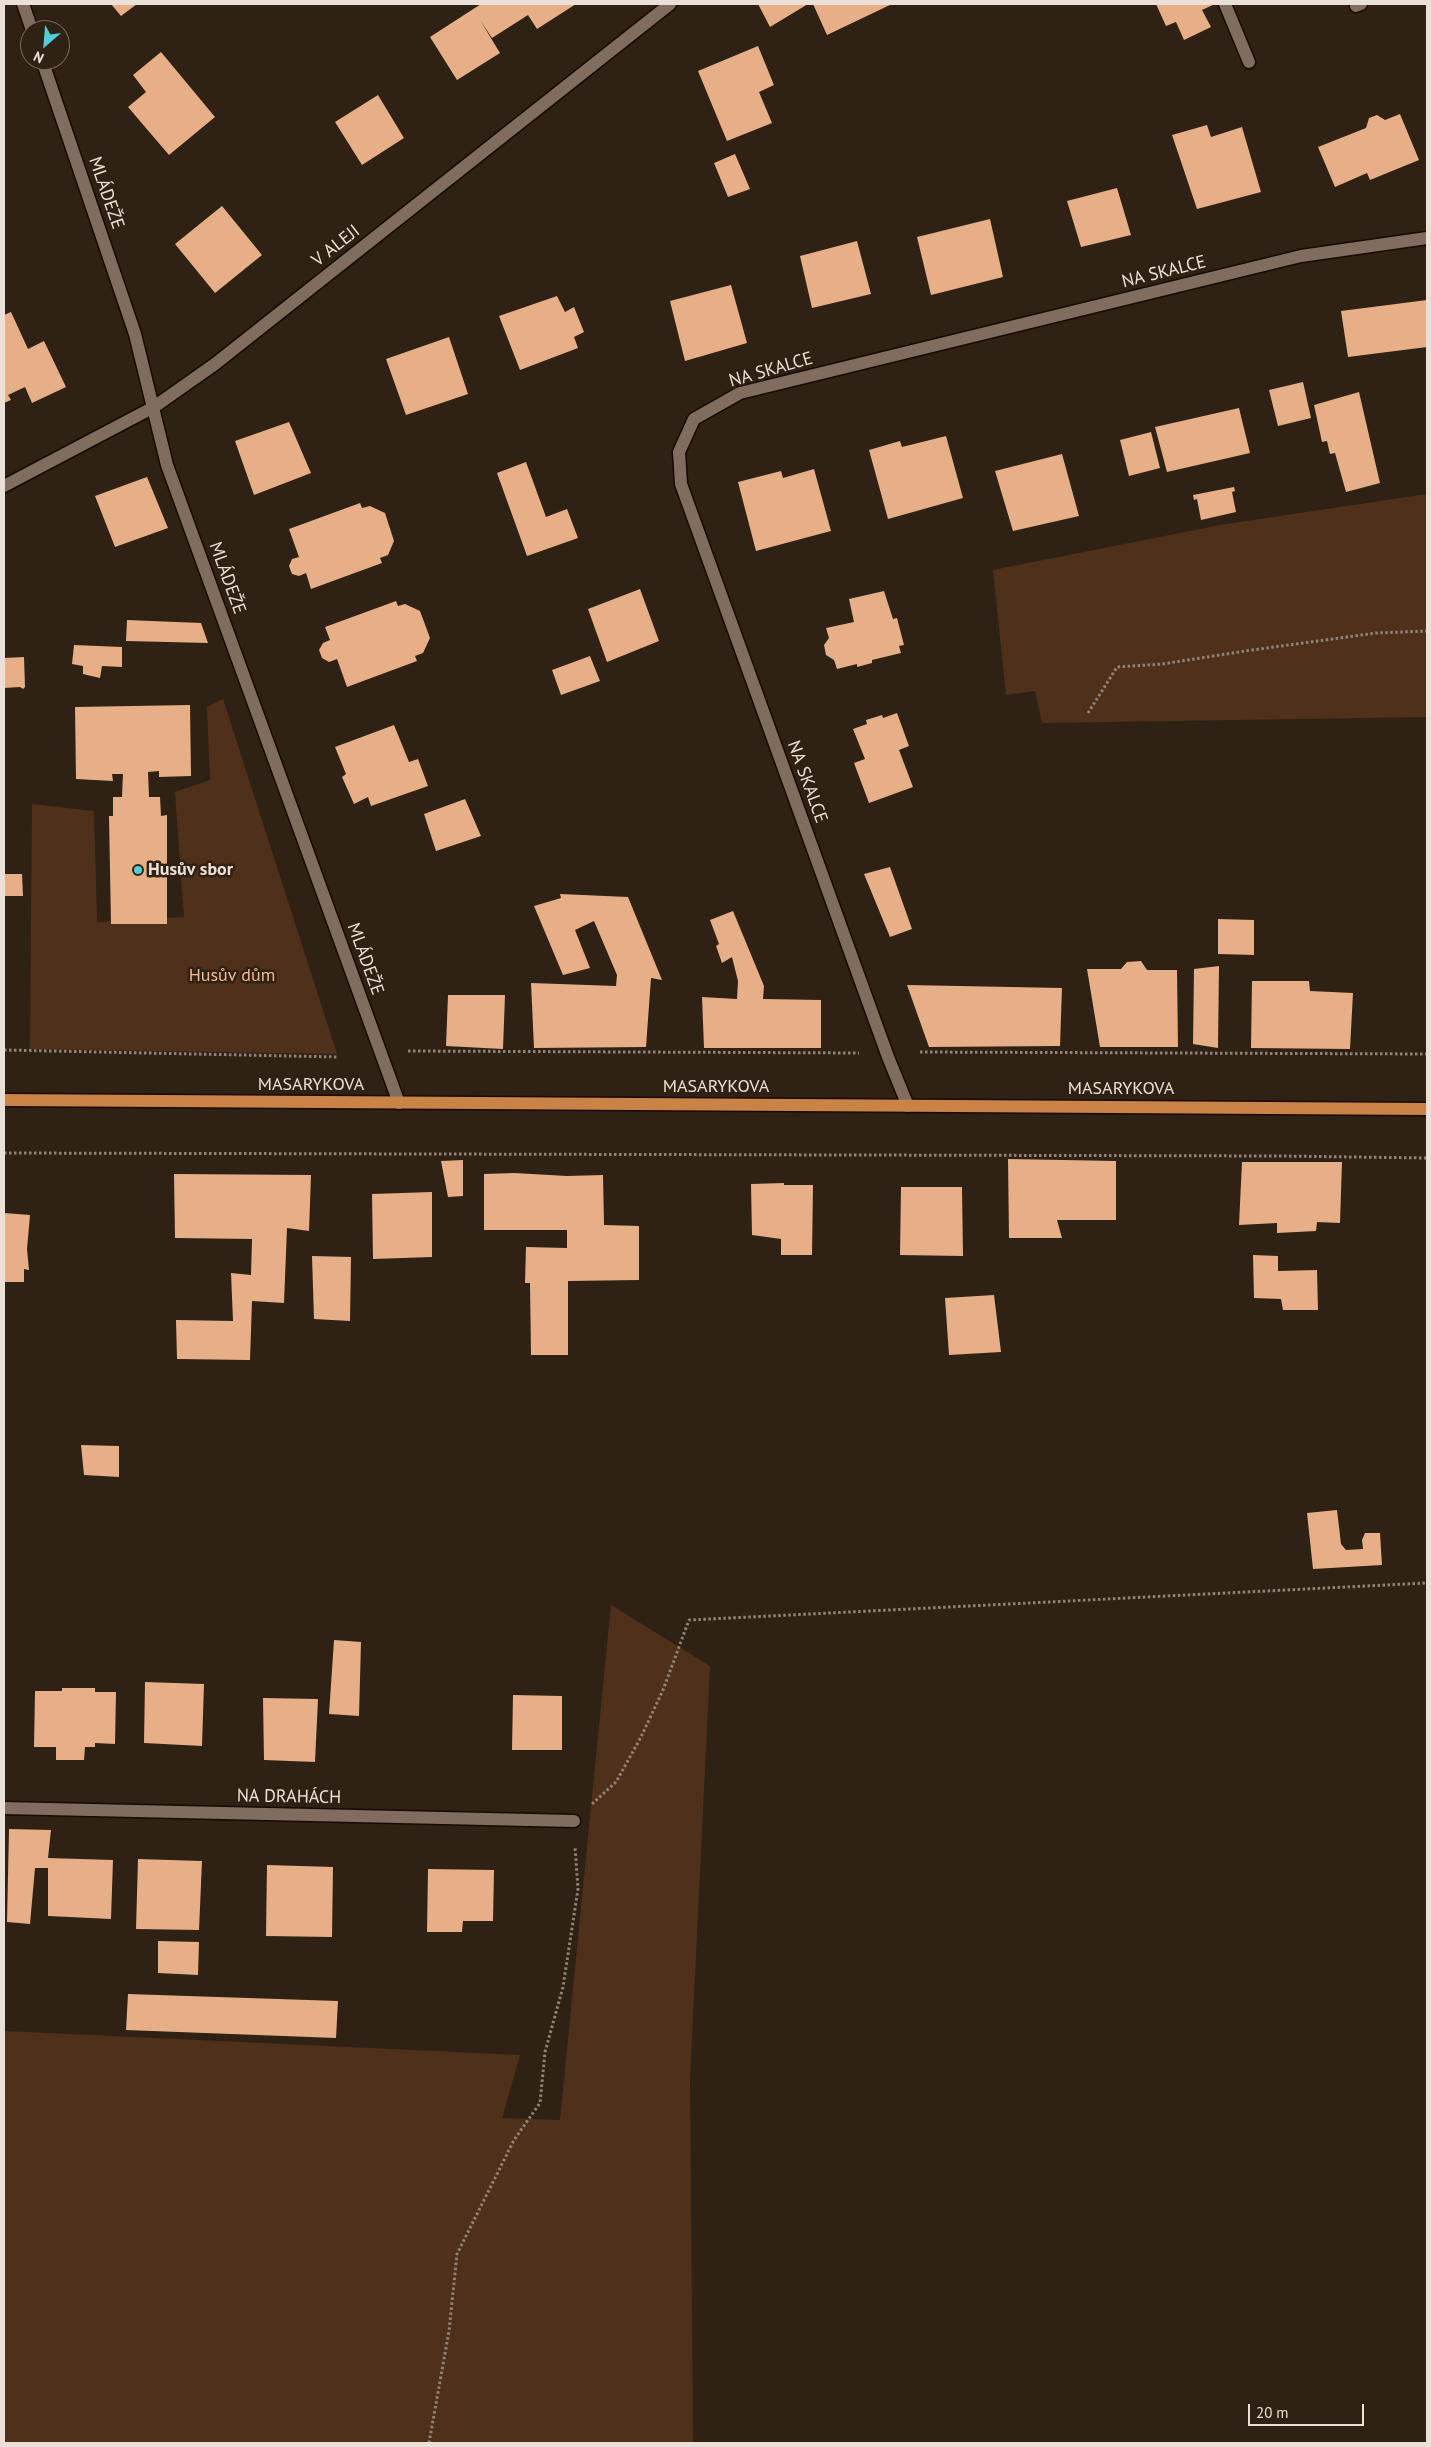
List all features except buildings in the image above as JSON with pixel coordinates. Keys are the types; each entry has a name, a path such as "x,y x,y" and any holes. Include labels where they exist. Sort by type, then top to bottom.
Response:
{"main road":[{"name":"MASARYKOVA","path":"4,1100 1427,1109"}],"street":[{"path":"23,4 29,20"},
{"name":"V ALEJI","path":"4,486 154,407 215,364 670,4"},
{"path":"1225,4 1249,62"},
{"name":"MLÁDEŽE","path":"45,70 135,334 167,465 399,1102"},
{"name":"NA SKALCE","path":"908,1106 888,1057 681,484 679,452 694,419 740,393 1301,256 1427,238"},
{"name":"NA DRAHÁCH","path":"4,1808 574,1821"}],"path":[{"path":"1088,713 1117,667 1162,664 1376,633 1427,631"},
{"path":"4,1050 338,1057"},
{"path":"407,1051 859,1053"},
{"path":"920,1052 1427,1054"},
{"path":"4,1153 1427,1158"},
{"path":"429,2443 449,2331 458,2254 514,2140 540,2103 545,2052 564,1987 578,1889 574,1821 616,1782 642,1737 663,1690 689,1620 1427,1583"}],"green space":[{"path":"1427,494 1427,717 1042,723 1035,691 1006,695 993,570 1220,525"},
{"name":"Husův dům","path":"223,699 337,1054 30,1049 32,804 94,811 97,922 184,917 175,792 210,780 207,707"},
{"path":"611,1605 710,1666 690,2078 693,2443 4,2443 4,2031 520,2055 502,2118 560,2120"}],"place":[{"name":"Husův sbor","path":"138,870"}]}
